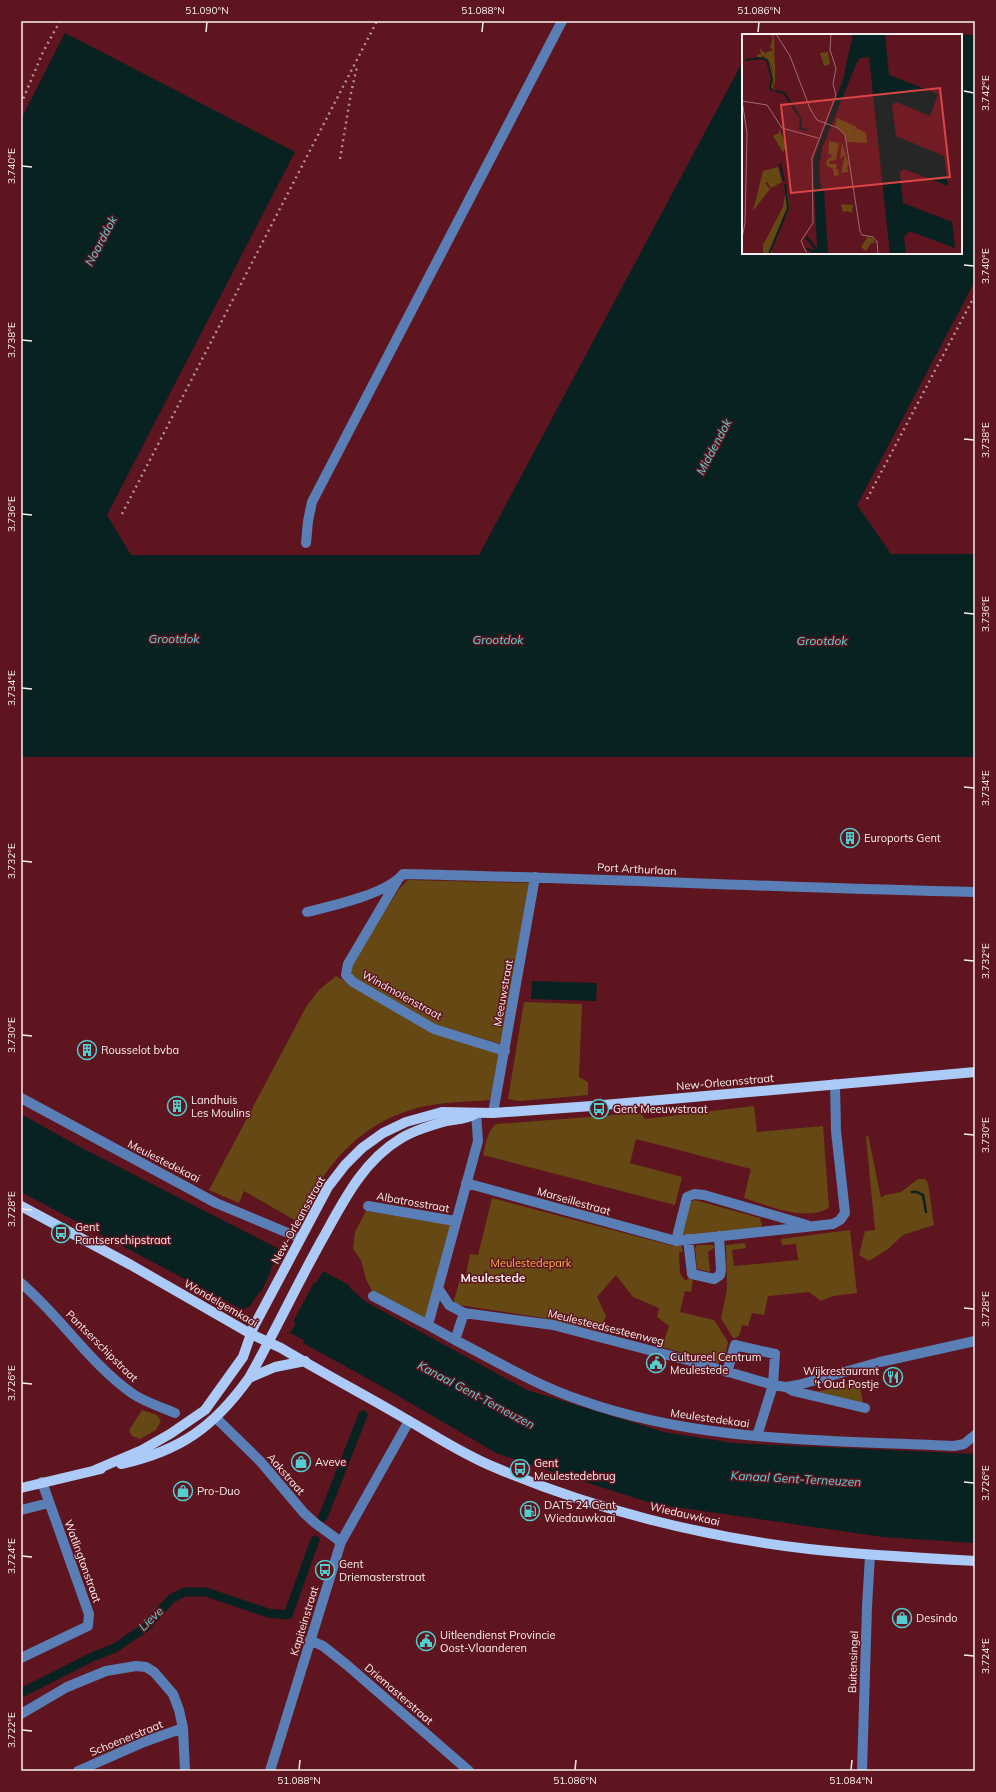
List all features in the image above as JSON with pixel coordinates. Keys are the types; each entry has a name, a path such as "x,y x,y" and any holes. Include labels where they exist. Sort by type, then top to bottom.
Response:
{"main road":[{"name":"New-Orleansstraat","path":"95,1470 142,1450 170,1434 205,1410 243,1357 251,1334 264,1307 328,1187 345,1165 367,1144 383,1133 406,1122 442,1112 493,1113 975,1072"},
{"name":"New-Orleansstraat","path":"95,1470 129,1462 172,1448 193,1437 216,1418 235,1398 249,1378 269,1343 311,1261 358,1179 377,1156 400,1139 443,1122 465,1119 476,1113"},
{"name":"Wondelgemkaai","path":"21,1206 131,1265 251,1334 305,1361 409,1421"},
{"path":"249,1378 275,1367 305,1361"},
{"name":"Wiedauwkaai","path":"409,1421 457,1450 494,1467 541,1485 626,1513 733,1537 808,1549 975,1561"},
{"path":"21,1488 95,1470"}],"street":[{"path":"306,543 308,521 312,502 562,21"},
{"name":"Port Arthurlaan","path":"307,912 352,902 397,881 403,874 535,877 774,887 975,892"},
{"name":"Meeuwstraat","path":"493,1113 535,877"},
{"name":"Windmolenstraat","path":"397,881 348,964 346,975 353,982 434,1029 505,1051"},
{"name":"Marseillestraat","path":"466,1183 676,1241 833,1224 840,1220 845,1213 836,1131 835,1084"},
{"name":"Meulestedekaai","path":"21,1098 216,1203 300,1238"},
{"path":"373,1296 428,1325 455,1221 478,1141 476,1113"},
{"name":"Marseillestraat","path":"676,1241 687,1197 694,1194 704,1195 811,1226"},
{"name":"Albatrosstraat","path":"368,1206 455,1221"},
{"path":"768,1213 771,1220 768,1231"},
{"path":"688,1240 692,1274 714,1279 720,1275 721,1270 719,1236"},
{"name":"Pantserschipstraat","path":"21,1283 39,1298 84,1348 119,1383 142,1399 175,1412"},
{"path":"438,1290 449,1304 464,1313 455,1340"},
{"name":"Meulesteedsesteenweg","path":"464,1313 553,1325 691,1361 773,1385 786,1387 880,1362 975,1342"},
{"name":"Meulestedekaai","path":"428,1325 520,1374 581,1400 658,1423 694,1429 757,1436 954,1446 964,1444 975,1435"},
{"path":"727,1372 735,1344 775,1354 773,1385 757,1436"},
{"name":"Meulesteedsesteenweg","path":"786,1387 793,1391 865,1408"},
{"name":"Aakstraat","path":"216,1418 260,1461 309,1518 341,1542"},
{"name":"Kapiteinstraat","path":"270,1771 341,1542 409,1421"},
{"name":"Watlingtonstraat","path":"21,1658 88,1626 89,1614 82,1590 42,1482"},
{"path":"21,1510 49,1503"},
{"name":"Buitensingel","path":"862,1771 870,1554"},
{"name":"Driemasterstraat","path":"310,1640 323,1646 347,1665 469,1771"},
{"path":"21,1714 67,1687 106,1671 136,1666 146,1667 154,1672 173,1694 179,1710 183,1728 184,1771"},
{"name":"Schoenerstraat","path":"78,1771 136,1744 183,1728"}],"green space":[{"path":"408,880 529,883 501,1044 433,1024 352,976 351,968 354,962 399,889"},
{"path":"336,976 433,1032 500,1054 490,1100 444,1103 426,1106 395,1116 376,1125 359,1137 331,1166 319,1183 298,1222 244,1191 239,1203 209,1190 306,1007 319,990"},
{"path":"524,1002 582,1004 579,1077 588,1082 588,1095 519,1101 508,1099"},
{"path":"754,1106 757,1132 823,1126 829,1208 819,1212 798,1213 744,1198 751,1169 636,1139 630,1163 682,1177 675,1205 483,1155 489,1133 497,1124 640,1113 645,1119"},
{"path":"868,1135 881,1198 885,1195 901,1192 918,1179 925,1179 928,1183 934,1225 903,1235 888,1249 869,1261 859,1255 865,1231 875,1230 866,1137"},
{"name":"Meulestedepark","path":"492,1198 673,1246 681,1245 683,1251 679,1253 680,1273 685,1281 689,1278 693,1280 691,1292 685,1291 680,1312 714,1320 728,1342 724,1360 718,1363 662,1347 669,1326 657,1317 659,1308 633,1297 616,1275 597,1297 606,1316 600,1331 538,1317 453,1304 460,1279 465,1280 470,1254 478,1255"},
{"path":"695,1200 760,1218 762,1225 760,1229 683,1236 681,1230 689,1202"},
{"path":"366,1211 451,1225 426,1319 374,1295 366,1279 361,1260 353,1249 355,1232"},
{"path":"850,1230 857,1293 833,1296 821,1301 809,1292 768,1296 764,1315 752,1313 748,1326 742,1325 740,1334 736,1338 733,1338 721,1318 727,1289 726,1245 745,1243 746,1248 732,1250 734,1266 798,1260 796,1244 782,1245 781,1239"},
{"path":"697,1245 712,1245 715,1247 708,1252 710,1272 697,1269 695,1248"},
{"path":"859,1382 863,1403 815,1392"},
{"path":"142,1410 157,1415 161,1421 156,1430 140,1439 132,1436 129,1430"}],"water":[{"path":"65,33 295,152 107,515 131,555 479,555 742,63 742,254 962,254 962,35 975,35 975,281 857,505 891,554 975,554 975,757 21,757 21,119"},
{"path":"532,981 597,983 596,1001 531,999"},
{"name":"Kanaal Gent-Terneuzen","path":"21,1114 80,1147 281,1250 270,1270 307,1290 311,1281 316,1283 323,1271 349,1285 350,1288 366,1302 527,1390 664,1432 733,1443 975,1454 975,1543 883,1537 654,1504 498,1454 381,1386 303,1343 304,1340 290,1333 296,1323 291,1320 295,1312 259,1292 250,1306 243,1310 21,1192"}],"pier":[{"path":"272,1269 306,1287 310,1279 315,1281 293,1322 289,1320 292,1313 259,1296"}],"waterway":[{"path":"912,1192 917,1192 923,1195 926,1212"},
{"path":"323,1517 363,1415"},
{"name":"Lieve","path":"21,1693 92,1657 115,1648 146,1627 171,1599 184,1592 206,1592 268,1613 288,1615 315,1540"}],"railway":[{"path":"21,104 43,52 60,21"},
{"path":"122,514 377,21"},
{"path":"340,159 357,67"},
{"path":"867,499 975,295"}],"place":[{"name":"Euroports Gent","path":"850,838"},
{"name":"Rousselot bvba","path":"87,1050"},
{"name":"Landhuis Les Moulins","path":"177,1106"},
{"name":"Gent Meeuwstraat","path":"599,1109"},
{"name":"Gent Pantserschipstraat","path":"61,1233"},
{"name":"Cultureel Centrum Meulestede","path":"656,1363"},
{"name":"Wijkrestaurant 't Oud Postje","path":"893,1377"},
{"name":"Aveve","path":"301,1462"},
{"name":"Gent Meulestedebrug","path":"520,1469"},
{"name":"Pro-Duo","path":"183,1491"},
{"name":"DATS 24 Gent Wiedauwkaai","path":"530,1511"},
{"name":"Gent Driemasterstraat","path":"325,1570"},
{"name":"Desindo","path":"902,1618"},
{"name":"Uitleendienst Provincie Oost-Vlaanderen","path":"426,1641"}],"district":[{"name":"Meulestede","path":"493,1278"}],"water label":[{"name":"Noorddok","path":"101,241"},
{"name":"Middendok","path":"714,447"},
{"name":"Grootdok","path":"174,639"},
{"name":"Grootdok","path":"498,640"},
{"name":"Grootdok","path":"822,641"}]}
